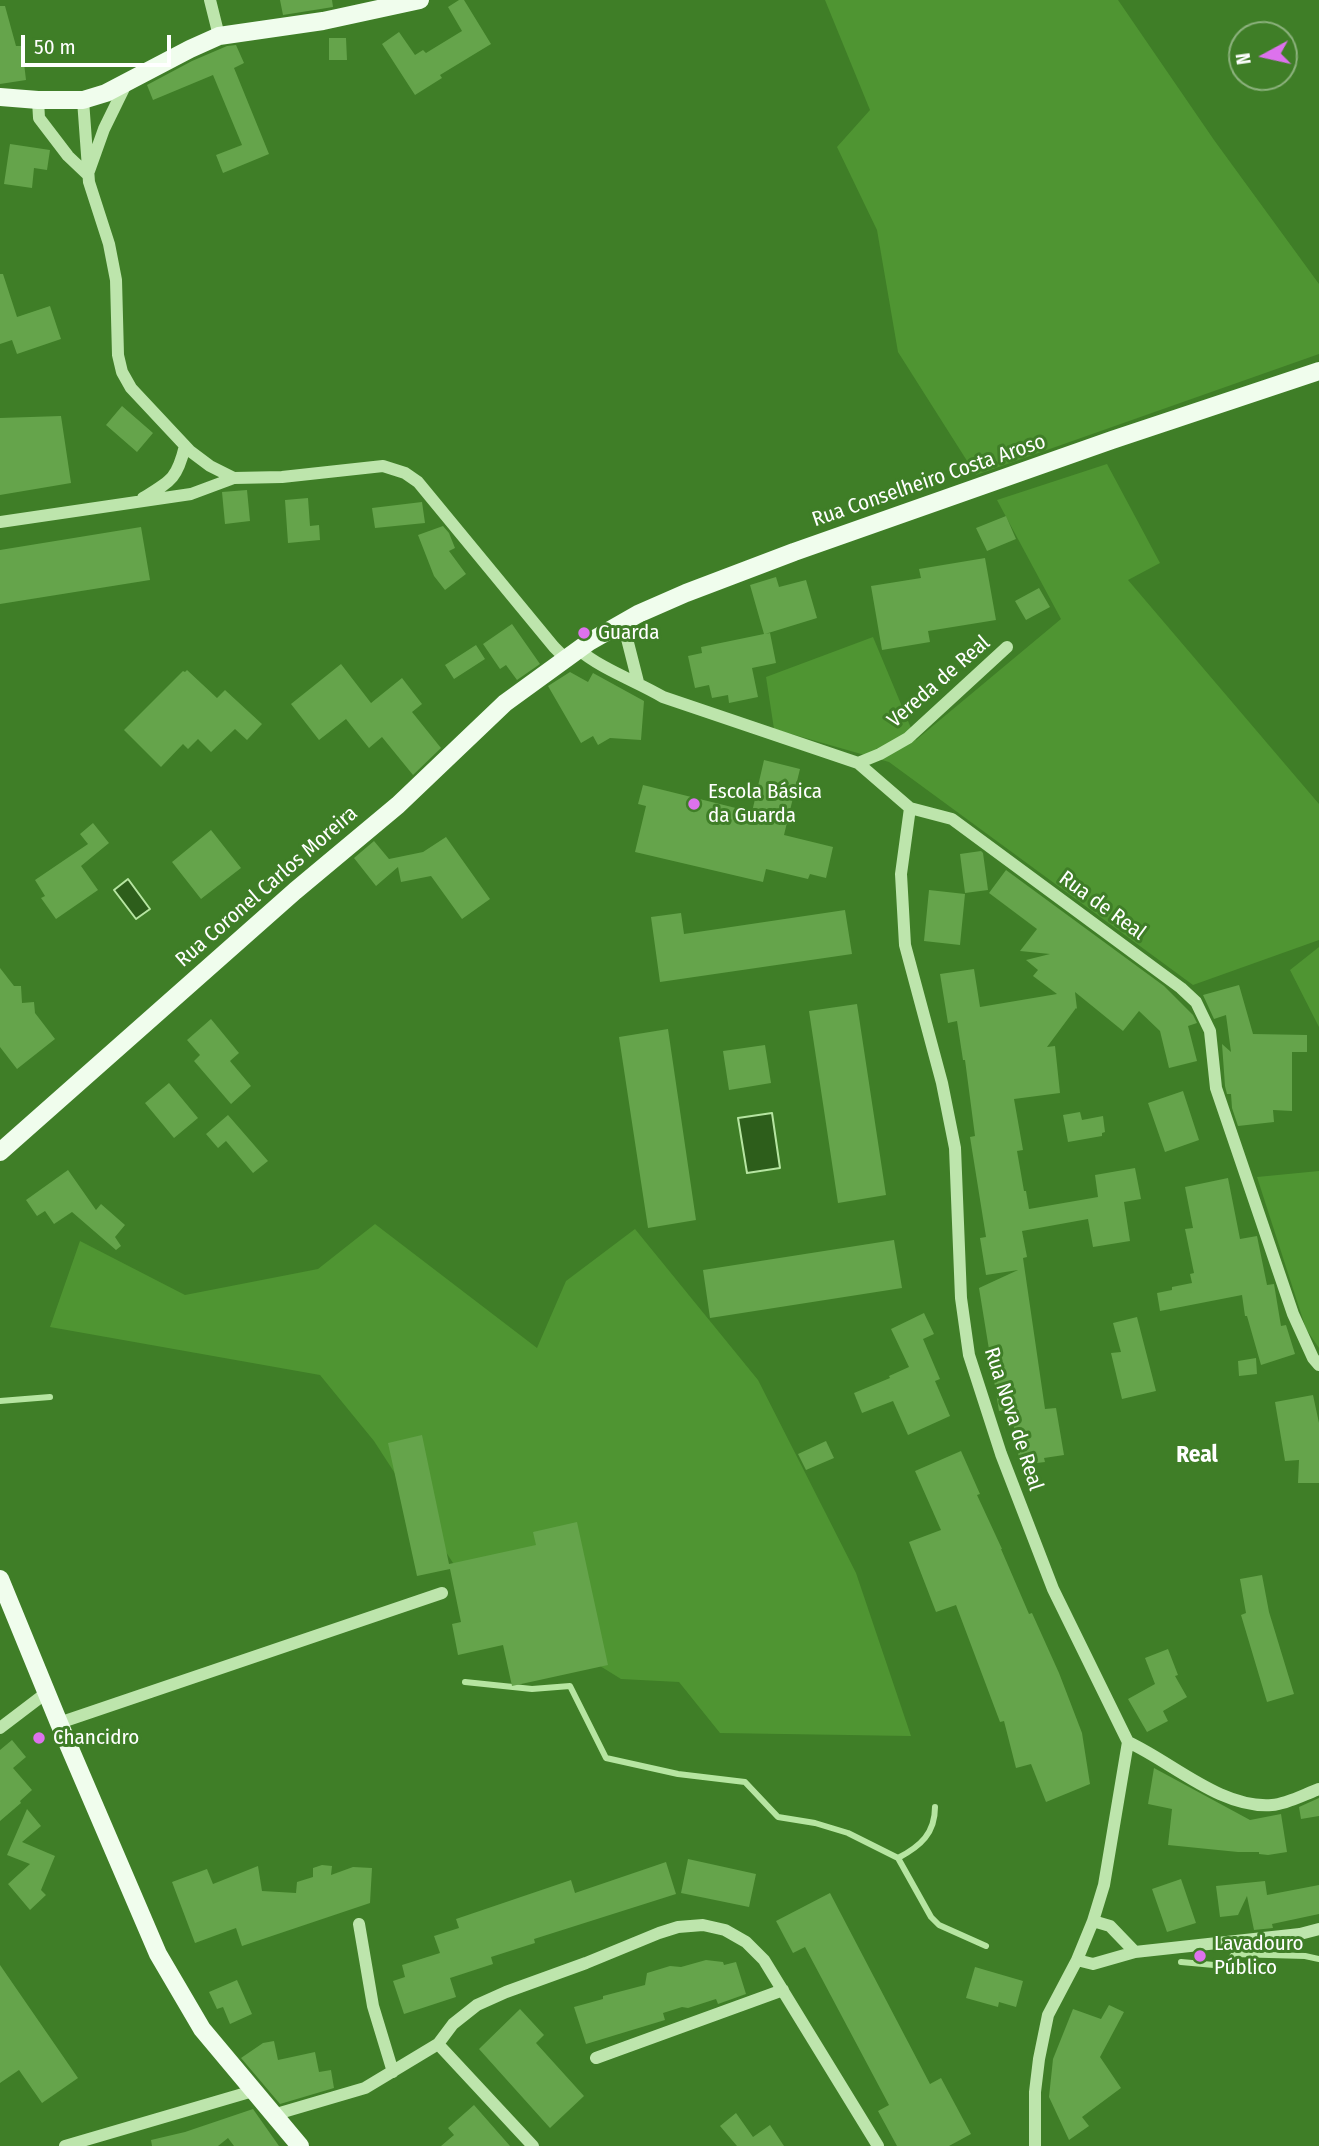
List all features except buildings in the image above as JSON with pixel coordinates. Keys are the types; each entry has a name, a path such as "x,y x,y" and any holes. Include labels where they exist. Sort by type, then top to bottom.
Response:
{"main road":[{"path":"0,97 83,100 106,93 219,36 323,20 420,0"},
{"name":"Rua Conselheiro Costa Aroso","path":"572,653 623,622 686,593 794,552 1112,440 1319,371"},
{"name":"Rua Coronel Carlos Moreira","path":"0,1152 285,900 398,805 505,703 572,653"},
{"path":"0,1579 158,1954 202,2029 300,2146"}],"street":[{"path":"210,0 219,36"},
{"path":"88,174 104,130 127,82"},
{"path":"38,100 39,118 68,156 88,174"},
{"path":"83,100 89,182 109,244 116,280 116,334 122,372 131,388 185,446 210,466 234,478"},
{"path":"136,502 170,481 180,467 185,446"},
{"name":"Rua de Real","path":"234,478 282,477 383,466 405,473 418,482 554,647 589,658 663,697 858,762 911,808 952,819 1181,988 1196,1002 1210,1031 1216,1088 1293,1314 1313,1358 1319,1365"},
{"path":"0,522 191,494 234,478"},
{"path":"623,622 638,682"},
{"name":"Vereda de Real","path":"858,762 880,754 908,738 1007,647"},
{"name":"Rua Nova de Real","path":"911,808 901,874 905,945 942,1083 955,1148 961,1298 969,1355 1000,1454 1053,1589 1128,1742"},
{"path":"59,1723 442,1593"},
{"path":"0,1728 46,1693"},
{"path":"1035,2146 1035,2092 1048,2015 1087,1938 1104,1885 1128,1742 1236,1801 1273,1805 1319,1789"},
{"path":"1093,1921 1110,1926 1135,1952"},
{"path":"359,1924 373,2006 393,2072"},
{"path":"273,2115 365,2088 438,2044 453,2024 477,2005 506,1992 678,1927 703,1925 725,1930 746,1942 764,1960 878,2146"},
{"path":"1077,1960 1093,1964 1135,1952 1300,1934 1319,1928"},
{"path":"596,2058 783,1990"},
{"path":"438,2044 533,2146"},
{"path":"65,2146 253,2091"}],"shaded area":[{"path":"825,0 1118,0 1214,140 1319,284 1319,354 976,475 898,352 877,230 837,147 870,110"},
{"path":"1107,464 1160,563 1128,580 1319,804 1319,940 1193,985 889,762 774,729 766,677 873,637 916,740 1061,619 997,500"},
{"path":"128,879 150,909 136,919 114,890"},
{"path":"1319,947 1319,1027 1290,970"},
{"path":"772,1113 780,1168 747,1173 738,1118"},
{"path":"1319,1171 1319,1348 1306,1329 1257,1177"},
{"path":"375,1224 537,1348 566,1281 635,1229 758,1380 856,1573 911,1736 720,1733 679,1682 621,1679 466,1583 374,1441 320,1375 50,1327 80,1241 185,1295 318,1269"}],"waterway":[{"path":"0,1401 50,1397"},
{"path":"465,1682 532,1689 570,1686 606,1758 678,1774 745,1782 778,1817 815,1823 848,1833 898,1858"},
{"path":"935,1807 932,1824 925,1838 898,1858 931,1917 939,1925 986,1946"},
{"path":"1181,1962 1225,1966 1234,1954 1305,1956 1319,1959"}],"place":[{"name":"Guarda","path":"584,633"},
{"name":"Escola Básica da Guarda","path":"694,804"},
{"name":"Chancidro","path":"39,1738"},
{"name":"Lavadouro Público","path":"1200,1956"}],"district":[{"name":"Real","path":"1197,1456"}]}
